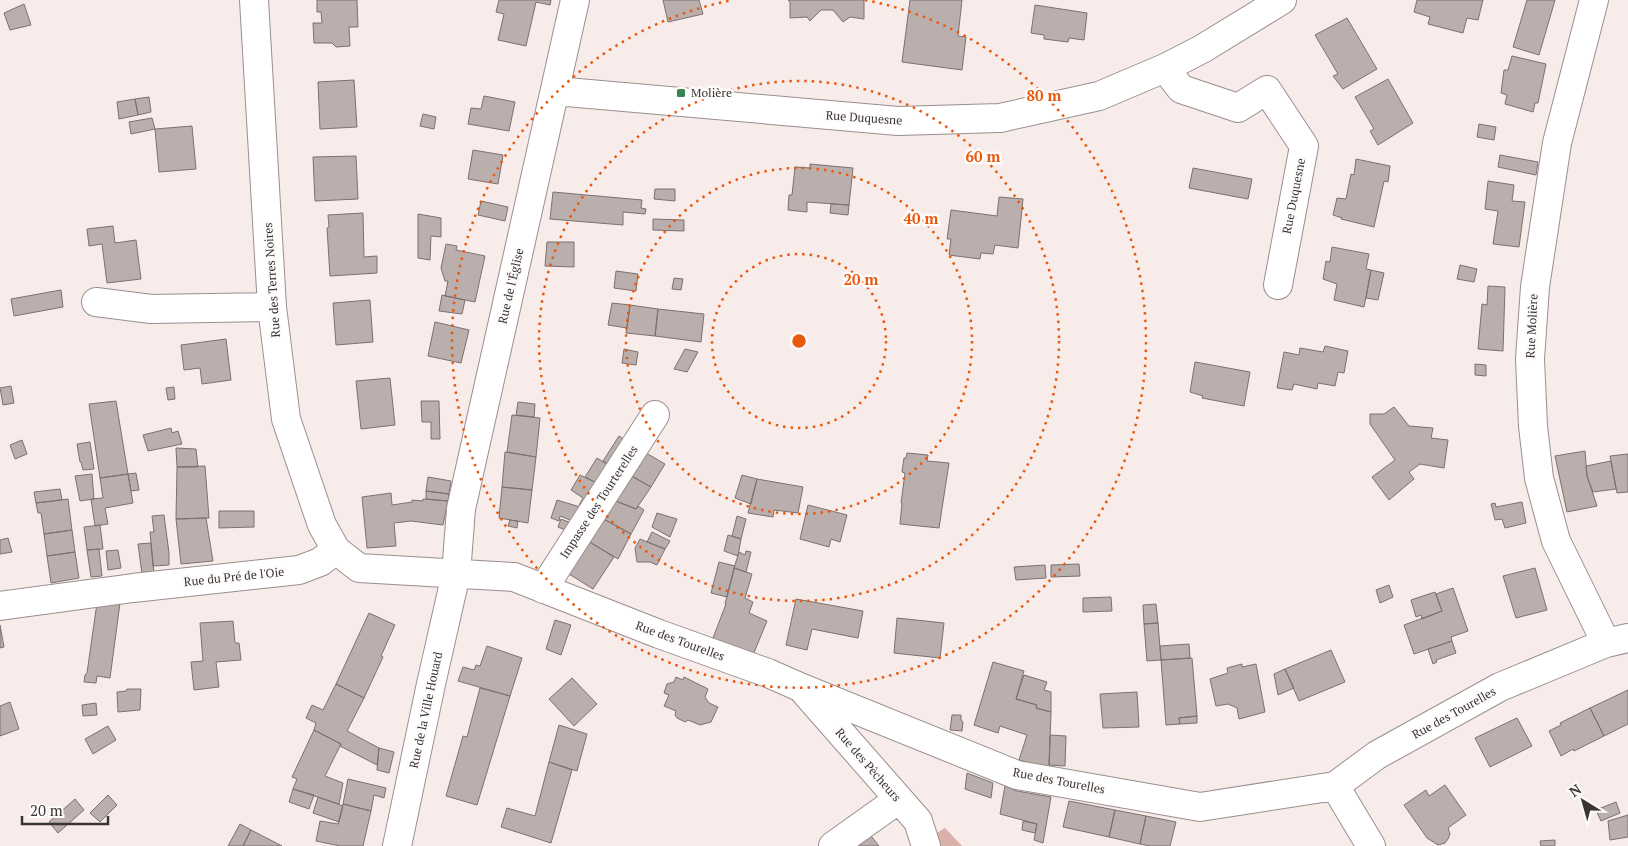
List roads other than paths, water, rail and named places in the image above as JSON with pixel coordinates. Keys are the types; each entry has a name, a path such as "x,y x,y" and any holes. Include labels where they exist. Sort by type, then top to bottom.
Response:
{"street":[{"name":"Rue des Terres Noires","path":"254,0 272,307 286,420 322,524 336,550"},
{"name":"Rue de l'Église","path":"456,574 461,509 575,0"},
{"name":"Rue Duquesne","path":"555,91 898,121 1000,118 1099,96 1165,68 1202,49 1282,0"},
{"name":"Rue Molière","path":"1594,0 1557,143 1535,288 1530,359 1533,426 1539,478 1556,541 1617,641"},
{"name":"Rue Duquesne","path":"1165,68 1181,89 1238,108 1267,90 1304,146 1278,284"},
{"path":"96,302 151,309 272,307"},
{"name":"Impasse des Tourterelles","path":"543,588 655,414"},
{"path":"336,550 360,568 456,574"},
{"name":"Rue du Pré de l'Oie","path":"0,606 133,588 299,570 320,562 336,550"},
{"name":"Rue des Tourelles","path":"456,574 514,577 659,634 768,673 1017,775 1200,807 1335,786 1377,756 1500,688 1617,641"},
{"name":"Rue de la Ville Houard","path":"397,846 456,574"},
{"name":"Rue des Pêcheurs","path":"802,688 918,821 926,846"},
{"path":"1335,786 1371,846"},
{"path":"833,846 899,799"}],"place":[{"name":"Molière","path":"681,93"}]}
